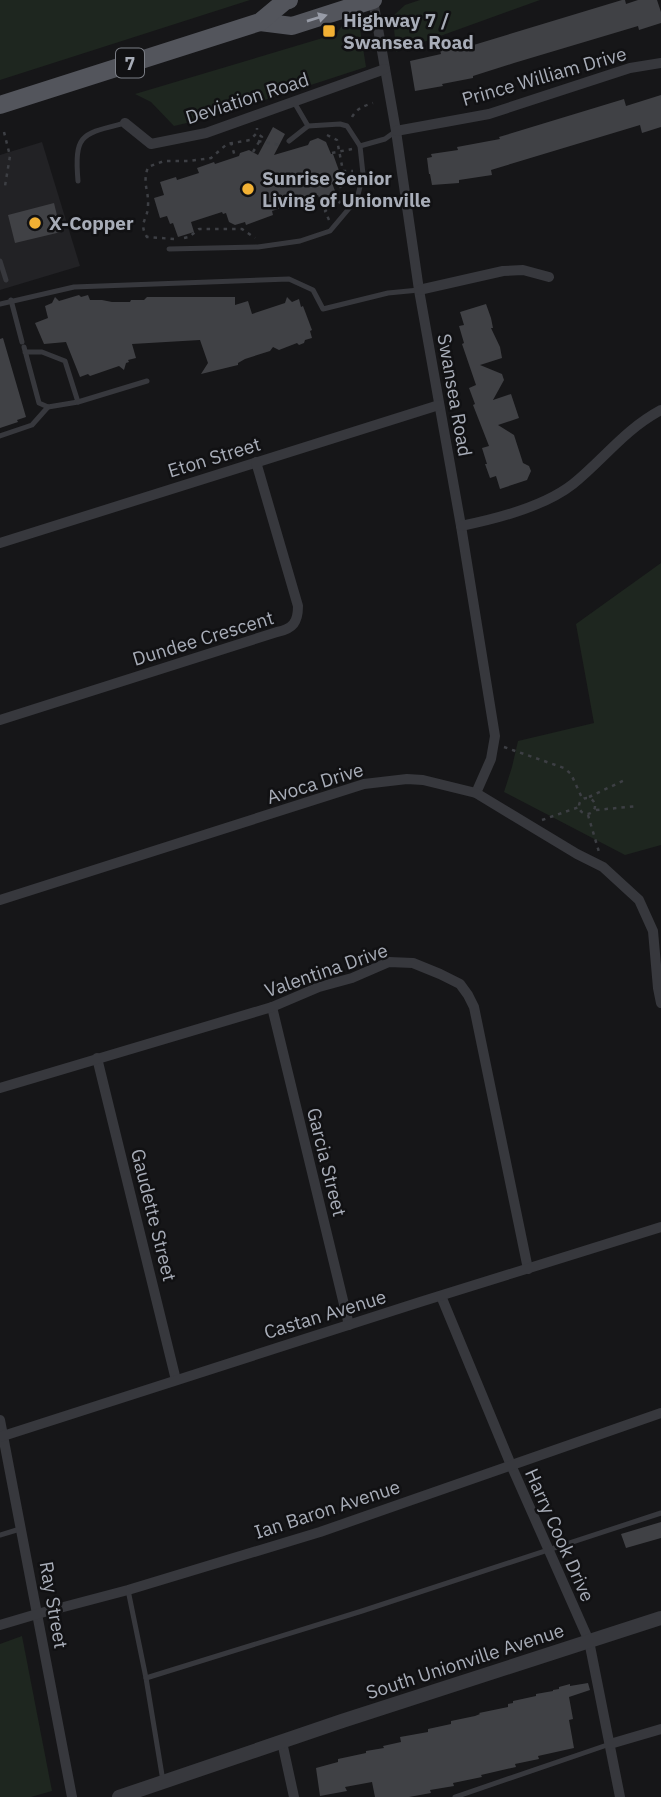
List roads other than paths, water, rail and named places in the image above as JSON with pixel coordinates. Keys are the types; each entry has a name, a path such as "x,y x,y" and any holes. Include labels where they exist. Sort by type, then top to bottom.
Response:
{"main road":[{"name":"7","path":"0,105 260,22 289,0"},
{"name":"7","path":"260,22 292,26 373,0"}],"street":[{"name":"Swansea Road","path":"373,0 495,736 491,759 476,793"},
{"name":"Prince William Drive","path":"396,131 489,114 629,68 661,63"},
{"name":"Deviation Road","path":"125,123 151,144 206,133 385,69"},
{"path":"419,290 503,271 523,270 549,277"},
{"name":"Eton Street","path":"0,543 439,405"},
{"path":"461,526 490,520 543,501 572,485 620,439 661,410"},
{"name":"Dundee Crescent","path":"0,720 288,630 298,618 298,606 256,462"},
{"name":"Avoca Drive","path":"0,900 364,784 423,780 476,793 603,867 639,900 653,931 657,988 661,1003"},
{"name":"Valentina Drive","path":"0,1088 272,1007 389,962 413,963 460,984 474,1007 528,1269"},
{"name":"Garcia Street","path":"272,1007 349,1325"},
{"name":"Gaudette Street","path":"97,1058 176,1380"},
{"name":"Castan Avenue","path":"2,1436 661,1227"},
{"name":"Harry Cook Drive","path":"441,1296 510,1465 589,1642 620,1797"},
{"name":"Ian Baron Avenue","path":"0,1625 128,1590 320,1532 661,1413"},
{"name":"Ray Street","path":"0,1420 72,1797"},
{"name":"South Unionville Avenue","path":"119,1797 661,1618"},
{"path":"610,1744 661,1729"},
{"path":"282,1742 294,1797"}],"lane":[{"path":"294,102 308,126"},
{"path":"78,181 76,158 79,143 92,132 125,123"},
{"path":"169,249 258,247 300,242 330,231 357,199 363,174 360,146 347,126 340,124 308,126 289,141"},
{"path":"360,146 385,139 396,131"},
{"path":"0,261 6,280"},
{"path":"0,304 74,287 289,279 313,290 323,309 388,293 419,290"},
{"path":"11,300 39,402 48,407 78,402 147,382"},
{"path":"24,347 65,361 78,402"},
{"path":"0,436 32,425 48,407"},
{"path":"146,1678 661,1513"},
{"path":"0,1535 21,1528"},
{"path":"128,1590 163,1782"},
{"path":"455,1797 610,1744"}],"place":[{"name":"Highway 7 / Swansea Road","path":"329,31"},
{"name":"Sunrise Senior Living of Unionville","path":"248,189"},
{"name":"X-Copper","path":"35,223"}]}
